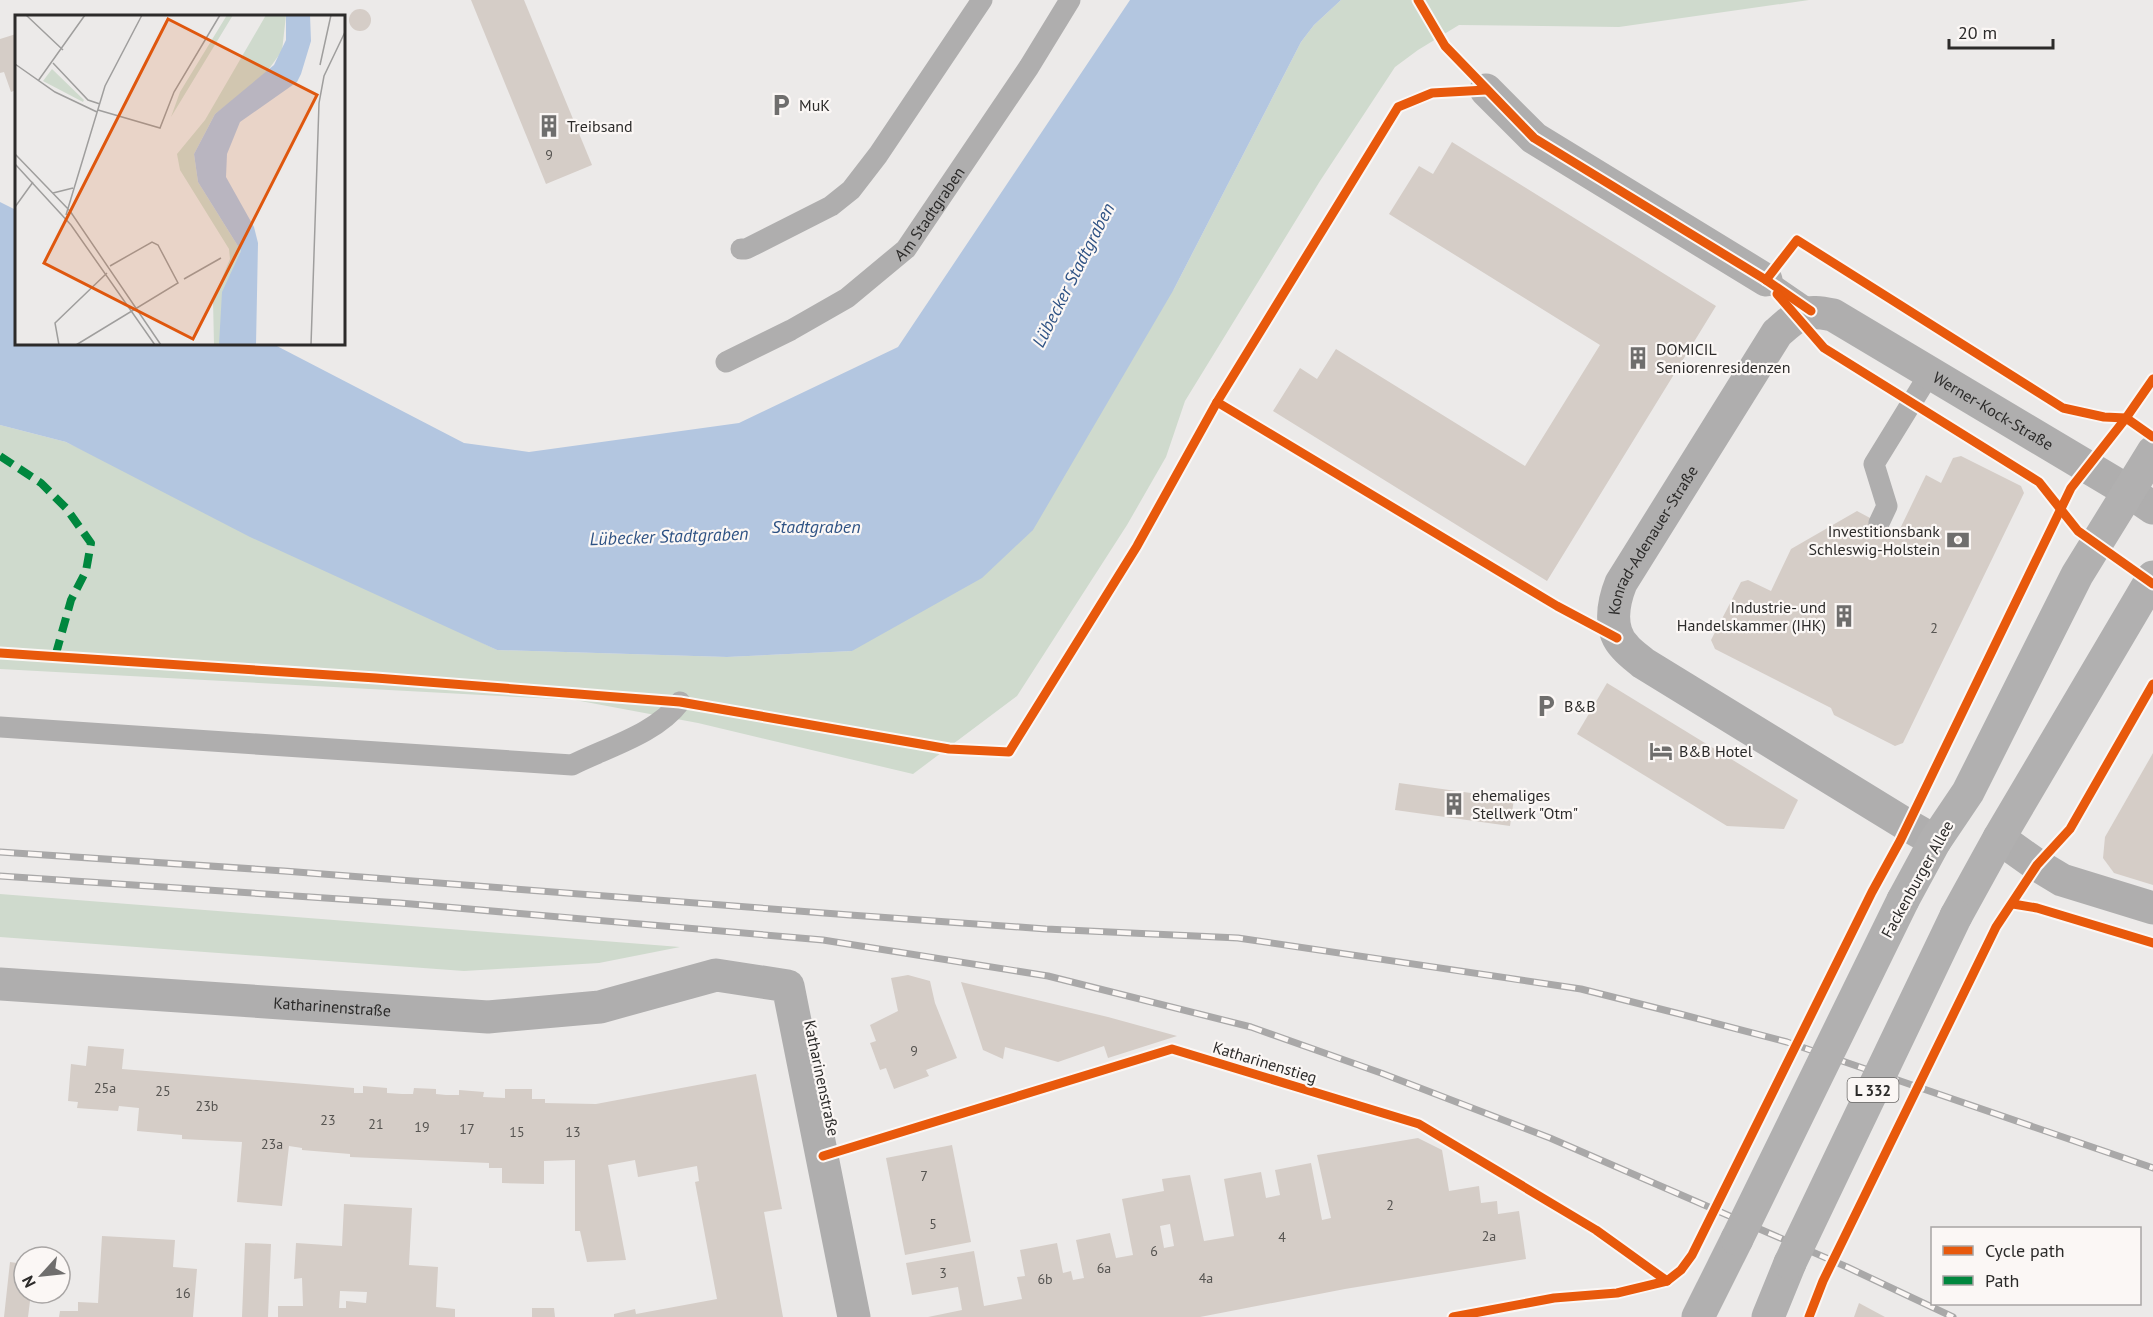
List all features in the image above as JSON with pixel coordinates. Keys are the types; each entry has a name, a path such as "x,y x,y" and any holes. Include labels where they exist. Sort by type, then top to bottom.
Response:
{"main road":[{"name":"Fackenburger Allee","path":"1698,1317 1903,900 1935,841 1968,792 2078,575 2140,500 2153,452"},
{"name":"L 332","path":"1768,1317 1790,1263 1956,916 1999,838 2153,577"}],"street":[{"path":"1486,90 1534,138 1766,280"},
{"name":"Werner-Kock-Straße","path":"1822,313 1930,373 2140,500"},
{"name":"Konrad-Adenauer-Straße","path":"1822,313 1796,316 1777,333 1621,583 1614,600 1617,638 1643,663 1935,841"},
{"path":"1999,838 2037,865 2062,879 2153,908"},
{"name":"Katharinenstraße","path":"0,984 488,1017 600,1007 716,975 788,986 854,1317"}],"lane":[{"path":"741,249 746,249 815,215 842,199 878,155 982,0"},
{"name":"Am Stadtgraben","path":"726,362 791,330 847,298 906,249 1029,67 1070,0"},
{"path":"1766,280 1822,313"},
{"path":"1880,523 1887,506 1874,464 1930,373"},
{"path":"0,727 572,765 655,727 681,702"}],"shaded area":[{"path":"1341,0 1809,0 1619,27 1459,25 1395,67 1320,181 1185,401 1166,457 1127,525 1017,696 913,774 698,723 575,700 0,669 0,425 66,442 497,650 727,657 852,651 1174,289 1301,42 1314,25"},
{"path":"0,894 680,947 599,963 464,971 0,937"}],"water":[{"name":"Stadtgraben","path":"1130,0 1341,0 1314,25 1301,42 1174,289 1033,530 982,578 852,651 727,657 497,650 250,537 66,442 0,425 0,202 15,210 15,345 275,345 464,443 529,452 739,423 898,347"}],"building":[{"path":"471,0 524,0 592,165 546,184"},
{"path":"360,9 368,12 371,20 368,28 360,31 352,28 349,20 352,12"},
{"path":"15,34 15,90 11,92 4,72 0,73 0,39"},
{"name":"DOMICIL Seniorenresidenzen","path":"1452,142 1716,306 1547,581 1273,411 1300,368 1317,379 1336,349 1525,466 1600,345 1389,214 1419,166 1433,174"},
{"name":"Industrie- und Handelskammer (IHK)","path":"1961,456 2021,486 2024,493 1903,743 1895,746 1834,715 1831,708 1715,649 1711,640 1741,582 1748,580 1771,591 1791,549 1857,511 1898,533 1926,475 1941,483 1953,458"},
{"name":"B&B Hotel","path":"1607,683 1798,800 1784,829 1727,826 1577,734"},
{"path":"2153,753 2153,885 2114,873 2103,858 2105,837"},
{"name":"ehemaliges Stellwerk \"Otm\"","path":"1399,783 1514,799 1510,826 1395,810"},
{"path":"908,975 930,981 935,1003 957,1058 926,1070 929,1076 894,1089 886,1068 880,1070 870,1043 876,1041 870,1025 898,1011 891,978"},
{"path":"961,982 1177,1036 1108,1058 1104,1046 1058,1062 1005,1047 1003,1059 983,1050"},
{"path":"88,1046 124,1049 122,1069 354,1088 354,1093 363,1093 363,1086 387,1088 387,1093 413,1094 414,1088 436,1089 436,1094 446,1095 459,1095 459,1090 484,1092 483,1097 505,1098 505,1089 532,1089 532,1099 545,1099 545,1103 596,1104 756,1074 782,1209 764,1212 783,1317 614,1317 614,1314 635,1309 636,1314 717,1299 695,1182 699,1181 697,1166 638,1177 635,1160 608,1165 626,1260 587,1262 580,1231 575,1231 575,1160 544,1161 544,1184 502,1183 502,1168 489,1168 489,1163 350,1157 350,1154 302,1150 302,1148 289,1146 282,1206 237,1202 242,1142 182,1139 182,1135 137,1131 139,1108 119,1106 118,1111 77,1108 78,1102 68,1101 71,1064 86,1066"},
{"path":"1418,1138 1442,1150 1449,1191 1479,1186 1481,1203 1497,1201 1498,1214 1519,1211 1526,1259 1345,1289 1200,1317 928,1317 962,1310 958,1287 912,1295 906,1263 974,1251 984,1306 1022,1299 1017,1277 1025,1276 1020,1250 1057,1243 1063,1273 1071,1271 1073,1280 1084,1278 1076,1240 1110,1233 1116,1258 1133,1255 1122,1199 1164,1191 1162,1179 1190,1175 1204,1241 1234,1236 1224,1179 1261,1172 1266,1198 1280,1195 1275,1170 1311,1163 1322,1220 1331,1218 1317,1155","holes":["1170,1224 1174,1246 1164,1248 1160,1226"]},
{"path":"952,1145 971,1242 905,1255 886,1158"},
{"path":"344,1204 412,1208 409,1265 438,1267 436,1307 455,1309 455,1317 278,1317 278,1306 303,1306 302,1278 294,1279 296,1243 342,1246","holes":["340,1291 367,1292 366,1303 346,1301 346,1308 339,1308"]},
{"path":"102,1236 175,1240 173,1267 197,1269 193,1317 59,1317 60,1311 78,1311 78,1302 98,1303"},
{"path":"245,1243 271,1244 268,1317 242,1317"},
{"path":"10,1262 12,1262 12,1305 30,1305 28,1317 4,1317"},
{"path":"1859,1303 1885,1317 1854,1317"},
{"path":"532,1308 554,1308 555,1317 532,1317"}],"railway":[{"path":"0,852 284,871 1046,929 1238,938 1581,989 1787,1042 2153,1168"},
{"path":"0,876 400,903 823,940 1048,976 1251,1027 1381,1073 1550,1138 1847,1267 1953,1317"}],"marked path":[{"path":"0,456 41,483 66,508 91,543 86,571 71,600 55,657"}],"cycle path":[{"path":"1418,0 1445,46 1534,138 1766,280 1811,311"},
{"path":"0,653 376,678 680,702 949,749 1009,752 1137,546 1217,402 1398,107 1432,93 1486,90"},
{"path":"1766,280 1797,240 2063,408 2104,417 2126,418 2153,437"},
{"path":"1777,294 1824,348 2039,482 2078,531 2153,584"},
{"path":"1453,1317 1554,1298 1617,1293 1667,1281 1681,1270 1692,1255 1872,892 1900,841 2071,488 2126,418 2153,379"},
{"path":"1217,402 1557,606 1617,638"},
{"path":"1809,1317 1823,1281 1996,927 2037,865 2070,829 2153,684"},
{"path":"2013,904 2037,908 2153,943"},
{"name":"Katharinenstieg","path":"823,1156 1172,1049 1419,1124 1596,1230 1667,1281"}],"place":[{"name":"MuK","path":"781,105"},
{"name":"Treibsand","path":"549,126"},
{"name":"DOMICIL Seniorenresidenzen","path":"1638,358"},
{"name":"Investitionsbank Schleswig-Holstein","path":"1958,540"},
{"name":"Industrie- und Handelskammer (IHK)","path":"1844,616"},
{"name":"B&B","path":"1546,706"},
{"name":"B&B Hotel","path":"1661,751"},
{"name":"ehemaliges Stellwerk \"Otm\"","path":"1454,804"}],"water label":[{"name":"Lübecker Stadtgraben","path":"1073,275"},
{"name":"Lübecker Stadtgraben","path":"669,536"}]}
